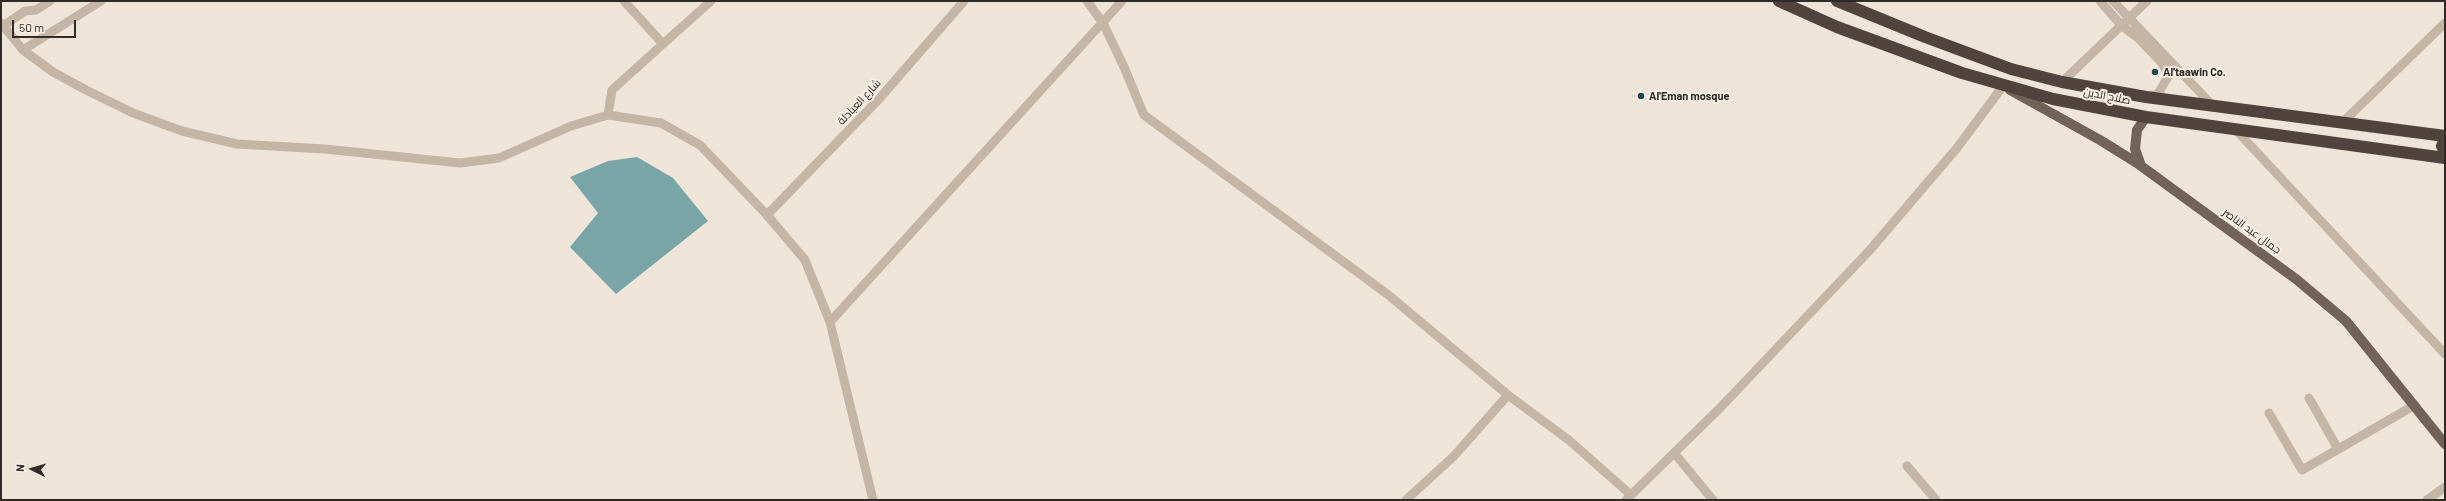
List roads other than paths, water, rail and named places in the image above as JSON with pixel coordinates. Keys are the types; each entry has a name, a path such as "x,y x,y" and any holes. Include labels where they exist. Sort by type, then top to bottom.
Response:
{"highway":[{"name":"صلاح الدين","path":"1779,1 1837,27 2004,86 2053,99 2146,116 2235,129 2269,132 2445,158"},
{"name":"صلاح الدين","path":"1837,1 1925,38 2011,69 2062,82 2214,107 2445,136"},
{"path":"2445,140 2442,146 2445,152"}],"main road":[{"name":"جمال عبد الناصر","path":"2004,86 2100,140 2141,166 2284,270 2339,314 2415,405 2445,444"},
{"path":"2141,166 2135,149 2137,130 2146,116"}],"street":[{"path":"50,1 36,10 25,11 2,24 23,50 53,72 133,113 182,131 237,144 325,149 460,163 499,158 571,126 608,115 661,123 700,145 768,215 805,260 830,322 873,500"},
{"path":"23,50 101,1"},
{"path":"624,1 664,44"},
{"path":"608,115 612,90 711,1"},
{"name":"شارع العبادلة","path":"768,215 880,99 964,1"},
{"path":"1087,1 1103,23 1124,67 1144,115 1386,293 1508,395 1570,441 1629,498 1675,454 1869,252 1957,148 2004,86"},
{"path":"830,322 1122,1"},
{"path":"2100,1 2125,22 2214,107"},
{"path":"2113,1 2125,22 2156,57 2169,75 2158,94 2146,97"},
{"path":"2062,82 2147,1"},
{"path":"2342,123 2445,23"},
{"path":"2235,129 2445,354"},
{"path":"1406,500 1454,456 1508,395"},
{"path":"2309,398 2338,449"},
{"path":"2269,413 2302,470 2415,405"},
{"path":"1675,454 1713,500"},
{"path":"1907,466 1936,500"},
{"path":"2428,500 2445,487"}],"water":[{"path":"637,157 673,178 708,221 616,294 570,247 598,213 570,177 608,161"}],"place":[{"name":"Al'taawin Co.","path":"2155,72"},
{"name":"Al'Eman mosque","path":"1641,96"}]}
